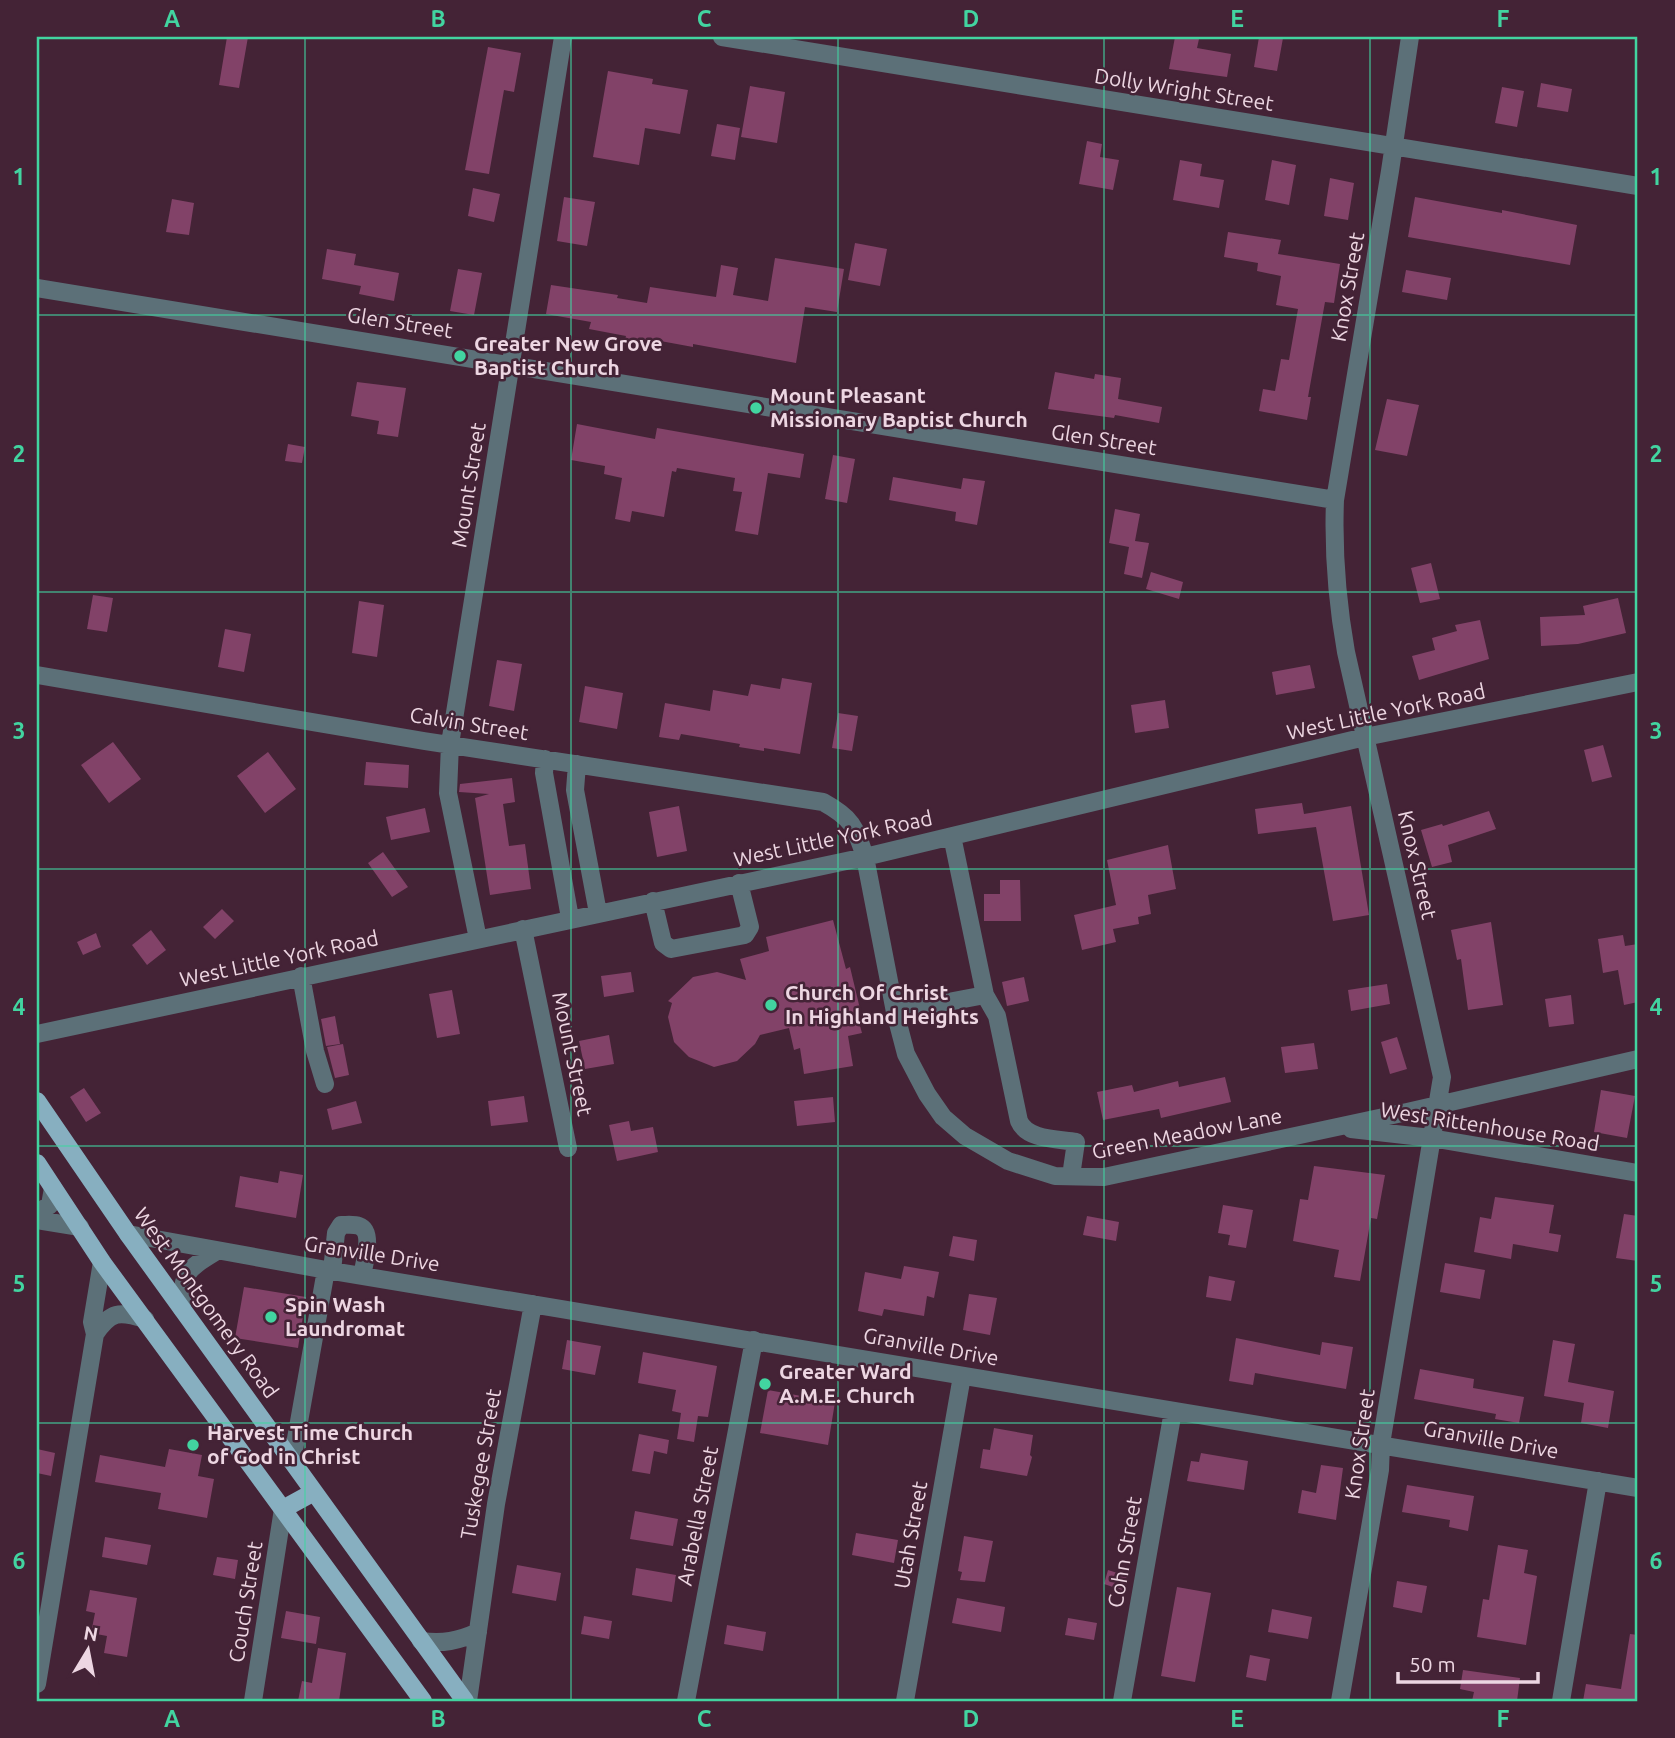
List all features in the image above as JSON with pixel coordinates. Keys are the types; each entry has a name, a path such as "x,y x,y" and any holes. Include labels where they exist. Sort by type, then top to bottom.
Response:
{"main road":[{"name":"West Montgomery Road","path":"37,1101 128,1234 466,1701"},
{"path":"37,1163 102,1262 423,1701"},
{"path":"283,1509 314,1492"}],"street":[{"name":"Mount Street","path":"478,939 448,793 450,744 563,37"},
{"name":"Dolly Wright Street","path":"722,37 1638,186"},
{"name":"Knox Street","path":"1340,1701 1380,1470 1381,1444 1442,1077 1338,606 1334,530 1335,500 1410,37"},
{"name":"Glen Street","path":"37,288 1335,500"},
{"name":"Calvin Street","path":"37,675 450,744 823,802 844,814 856,832 865,857"},
{"name":"West Little York Road","path":"37,1034 865,857 1365,737 1638,682"},
{"path":"545,759 544,773 570,918"},
{"path":"577,764 575,790 598,913"},
{"path":"952,836 985,995 997,1016 1023,1130 1031,1134 1076,1142 1071,1177"},
{"name":"Green Meadow Lane","path":"865,857 895,1012 906,1054 927,1094 943,1116 965,1136 1008,1161 1055,1176 1104,1177 1638,1059"},
{"path":"653,901 663,943 671,949 746,935 750,927 739,883"},
{"name":"Mount Street","path":"523,929 568,1148"},
{"path":"301,976 312,1038 325,1084"},
{"path":"895,1012 985,995"},
{"name":"West Rittenhouse Road","path":"1334,1127 1432,1138 1638,1173"},
{"path":"37,1213 50,1205 54,1188"},
{"path":"37,1220 80,1227"},
{"path":"292,1461 336,1233 341,1225 360,1226 365,1230 368,1238 362,1276"},
{"name":"Granville Drive","path":"128,1234 362,1276 1638,1488"},
{"path":"182,1309 182,1282 193,1265 217,1251"},
{"path":"37,1684 94,1334 92,1322 102,1262"},
{"name":"Tuskegee Street","path":"466,1701 496,1504 533,1304"},
{"path":"94,1334 104,1321 117,1313 127,1313 145,1320"},
{"name":"Arabella Street","path":"686,1701 754,1340"},
{"name":"Utah Street","path":"905,1701 962,1376"},
{"name":"Cohn Street","path":"1122,1701 1173,1410"},
{"path":"1561,1701 1598,1481"},
{"name":"Couch Street","path":"253,1701 283,1509"},
{"path":"421,1641 438,1643 461,1640 478,1632"}],"building":[{"path":"227,37 248,37 239,88 219,85"},
{"path":"1175,37 1199,39 1197,48 1231,54 1227,77 1169,69"},
{"path":"1259,37 1283,38 1277,71 1254,67"},
{"path":"488,47 521,53 514,92 504,90 489,174 465,170"},
{"path":"608,71 653,79 652,84 688,90 680,134 645,128 639,165 593,157"},
{"path":"1541,83 1572,89 1568,112 1537,107"},
{"path":"750,86 785,92 777,143 741,137"},
{"path":"1502,87 1524,91 1517,127 1495,123"},
{"path":"717,124 740,128 735,160 711,156"},
{"path":"1087,141 1102,144 1100,157 1119,160 1113,190 1079,184"},
{"path":"1180,160 1202,164 1200,176 1224,180 1219,208 1173,200"},
{"path":"1272,160 1296,165 1289,205 1265,200"},
{"path":"1330,178 1354,183 1348,220 1324,216"},
{"path":"473,188 500,194 494,222 468,216"},
{"path":"564,197 595,202 587,246 557,241"},
{"path":"1415,197 1577,225 1570,265 1408,237"},
{"path":"172,199 194,203 189,235 166,232"},
{"path":"1228,232 1281,240 1278,254 1340,264 1334,303 1325,302 1308,397 1311,397 1307,420 1259,411 1263,389 1275,391 1281,359 1289,360 1298,309 1276,305 1281,276 1257,271 1258,263 1224,257"},
{"path":"855,243 887,249 880,286 848,280"},
{"path":"327,249 356,254 354,265 399,273 394,301 359,294 361,286 322,279"},
{"path":"775,258 844,269 837,312 805,307 796,363 693,344 693,347 655,340 655,344 625,339 626,336 589,329 591,322 546,314 551,285 618,295 617,298 647,303 650,287 716,297 721,265 738,268 733,295 768,301"},
{"path":"458,269 482,273 474,315 450,311"},
{"path":"1406,270 1451,278 1447,300 1402,292"},
{"path":"1055,372 1094,379 1095,374 1121,378 1118,399 1162,407 1159,423 1115,415 1114,418 1048,409"},
{"path":"357,382 406,388 398,437 377,434 379,421 351,416"},
{"path":"1387,399 1419,405 1407,456 1375,450"},
{"path":"577,424 655,439 657,428 804,454 800,478 768,473 758,535 735,531 742,492 733,491 735,478 677,468 676,472 672,471 664,517 632,511 630,522 615,519 622,478 604,474 605,466 571,460"},
{"path":"288,444 305,447 302,463 285,461"},
{"path":"833,455 855,459 847,503 825,499"},
{"path":"893,477 961,489 963,478 985,481 977,525 955,521 956,512 889,500"},
{"path":"1115,509 1140,514 1135,541 1149,543 1142,578 1124,574 1129,547 1109,543"},
{"path":"1431,563 1440,599 1420,603 1411,568"},
{"path":"1151,572 1183,582 1179,599 1146,589"},
{"path":"93,595 113,598 107,632 87,629"},
{"path":"1618,598 1626,633 1578,644 1541,646 1540,617 1585,615 1583,606"},
{"path":"359,601 384,605 377,657 352,653"},
{"path":"1480,620 1489,659 1419,680 1412,656 1435,650 1432,638 1457,631 1455,625"},
{"path":"225,629 251,634 244,672 218,667"},
{"path":"497,660 522,664 514,711 489,706"},
{"path":"1310,665 1315,688 1276,695 1272,672"},
{"path":"782,678 812,683 800,754 739,747 740,744 681,734 679,740 659,737 665,703 710,711 713,690 748,696 751,684 780,689"},
{"path":"585,686 623,693 617,729 579,722"},
{"path":"1165,700 1169,728 1135,733 1131,705"},
{"path":"838,713 858,716 852,751 832,748"},
{"path":"113,742 141,779 109,803 81,765"},
{"path":"1603,745 1612,777 1592,782 1584,750"},
{"path":"268,752 296,789 265,813 237,776"},
{"path":"366,762 409,765 408,788 364,785"},
{"path":"512,778 515,802 503,804 509,846 525,844 531,889 490,895 475,798 489,794 459,792 460,784"},
{"path":"1302,803 1304,814 1351,806 1369,915 1333,921 1316,827 1258,834 1255,809"},
{"path":"679,806 687,851 657,857 649,812"},
{"path":"425,808 430,832 391,840 386,817"},
{"path":"1489,811 1496,829 1448,845 1452,862 1432,867 1421,830"},
{"path":"1168,845 1176,889 1148,895 1151,914 1138,917 1139,924 1113,929 1116,942 1082,950 1074,915 1116,905 1107,860"},
{"path":"383,852 408,887 392,897 368,863"},
{"path":"1000,880 1020,880 1021,921 984,921 984,894 1000,894"},
{"path":"222,909 234,921 215,939 203,927"},
{"path":"833,920 846,969 850,967 861,1013 857,1015 862,1033 848,1036 853,1066 804,1074 800,1048 794,1050 789,1028 760,1035 755,1044 737,1061 714,1067 689,1057 674,1042 668,1017 672,1003 668,1001 693,977 717,972 746,980 740,959 769,951 766,937"},
{"path":"1491,922 1503,1005 1468,1010 1461,959 1457,960 1451,930"},
{"path":"151,930 166,950 147,965 132,945"},
{"path":"96,933 101,947 83,955 77,942"},
{"path":"1623,935 1625,946 1638,944 1638,1002 1624,1005 1618,970 1603,973 1598,939"},
{"path":"631,972 634,992 604,997 601,976"},
{"path":"1024,977 1029,1001 1007,1006 1002,982"},
{"path":"1387,984 1390,1004 1351,1011 1348,990"},
{"path":"452,990 460,1034 437,1038 429,994"},
{"path":"1571,995 1574,1024 1549,1027 1545,999"},
{"path":"335,1016 340,1044 326,1046 321,1019"},
{"path":"609,1035 614,1064 585,1069 579,1041"},
{"path":"1397,1037 1407,1069 1390,1074 1381,1042"},
{"path":"1314,1043 1318,1069 1285,1073 1281,1047"},
{"path":"343,1044 349,1075 335,1078 327,1047"},
{"path":"1225,1077 1231,1102 1161,1118 1159,1109 1103,1120 1097,1092 1132,1085 1134,1092 1178,1081 1179,1087"},
{"path":"84,1088 101,1113 86,1122 70,1097"},
{"path":"1601,1090 1635,1096 1627,1138 1594,1132"},
{"path":"524,1096 528,1122 491,1126 488,1101"},
{"path":"833,1097 835,1122 797,1126 794,1101"},
{"path":"356,1101 362,1123 332,1130 327,1109"},
{"path":"629,1121 631,1131 653,1127 658,1152 617,1161 609,1125"},
{"path":"1314,1166 1385,1175 1377,1219 1371,1218 1360,1281 1334,1277 1339,1250 1293,1241 1300,1199 1308,1200"},
{"path":"280,1171 303,1175 296,1218 235,1207 240,1176 278,1183"},
{"path":"1495,1197 1554,1205 1549,1233 1561,1235 1558,1252 1513,1244 1511,1259 1474,1252 1480,1217 1491,1219"},
{"path":"1223,1205 1253,1210 1246,1248 1228,1245 1230,1235 1218,1233"},
{"path":"1624,1214 1638,1216 1638,1261 1616,1258"},
{"path":"1087,1216 1119,1222 1116,1241 1083,1235"},
{"path":"953,1236 977,1240 974,1261 949,1256"},
{"path":"1445,1263 1485,1270 1480,1299 1440,1292"},
{"path":"904,1266 939,1272 934,1298 927,1296 924,1316 884,1309 882,1316 858,1311 865,1272 901,1279"},
{"path":"1209,1276 1235,1281 1231,1301 1206,1297"},
{"name":"Spin Wash Laundromat","path":"244,1287 306,1297 298,1348 235,1338"},
{"path":"969,1294 997,1298 990,1335 963,1330"},
{"path":"1236,1338 1320,1355 1322,1342 1353,1347 1346,1389 1255,1373 1253,1385 1229,1381"},
{"path":"567,1340 601,1346 595,1375 562,1369"},
{"path":"1553,1340 1575,1344 1568,1382 1614,1391 1608,1428 1581,1423 1584,1403 1544,1396"},
{"path":"643,1352 717,1366 708,1417 698,1416 694,1442 677,1439 681,1413 672,1411 676,1390 638,1383"},
{"path":"1420,1369 1474,1379 1473,1388 1524,1397 1519,1423 1495,1419 1496,1414 1414,1399"},
{"path":"768,1390 835,1402 828,1445 760,1433"},
{"path":"994,1428 1033,1435 1032,1457 1027,1476 980,1468 983,1449 990,1450"},
{"path":"639,1434 669,1440 667,1454 654,1451 650,1474 632,1471"},
{"path":"37,1449 55,1453 51,1476 37,1473"},
{"path":"169,1449 202,1455 198,1476 214,1479 207,1518 158,1509 161,1493 95,1482 100,1455 165,1467"},
{"path":"1201,1453 1248,1461 1244,1490 1187,1481 1191,1461 1199,1462"},
{"path":"1321,1465 1343,1468 1336,1520 1298,1513 1302,1490 1316,1493"},
{"path":"1407,1485 1474,1496 1468,1531 1449,1527 1450,1520 1402,1512"},
{"path":"635,1511 678,1519 673,1546 630,1539"},
{"path":"856,1533 898,1540 894,1563 852,1555"},
{"path":"964,1536 993,1541 985,1582 960,1580 962,1572 958,1571"},
{"path":"105,1537 151,1545 147,1565 102,1557"},
{"path":"1498,1545 1528,1550 1524,1573 1537,1576 1526,1645 1477,1637 1483,1599 1489,1600"},
{"path":"217,1557 238,1560 235,1579 213,1575"},
{"path":"517,1565 561,1573 556,1601 512,1593"},
{"path":"636,1568 676,1575 672,1602 632,1595"},
{"path":"1108,1570 1127,1576 1122,1590 1104,1584"},
{"path":"1397,1581 1427,1586 1422,1613 1393,1607"},
{"path":"1177,1587 1211,1593 1195,1682 1161,1676"},
{"path":"90,1590 137,1598 127,1657 104,1653 107,1636 91,1633 95,1613 86,1611"},
{"path":"957,1598 1005,1607 1001,1632 952,1623"},
{"path":"1272,1609 1312,1617 1308,1639 1268,1632"},
{"path":"286,1611 320,1617 316,1644 281,1638"},
{"path":"584,1616 612,1621 609,1639 581,1634"},
{"path":"1068,1618 1097,1623 1094,1640 1065,1635"},
{"path":"727,1625 766,1632 763,1651 724,1644"},
{"path":"1630,1634 1638,1635 1635,1691 1638,1692 1638,1701 1583,1701 1586,1684 1621,1689"},
{"path":"318,1648 346,1653 339,1701 298,1701 302,1681 312,1683"},
{"path":"1250,1655 1270,1659 1266,1681 1246,1677"},
{"path":"1463,1670 1520,1678 1517,1701 1472,1701 1474,1692 1460,1689"}],"place":[{"name":"Greater New Grove Baptist Church","path":"460,356"},
{"name":"Mount Pleasant Missionary Baptist Church","path":"756,408"},
{"name":"Church Of Christ In Highland Heights","path":"771,1005"},
{"name":"Spin Wash Laundromat","path":"271,1317"},
{"name":"Greater Ward A.M.E. Church","path":"765,1384"},
{"name":"Harvest Time Church of God in Christ","path":"193,1445"}]}
